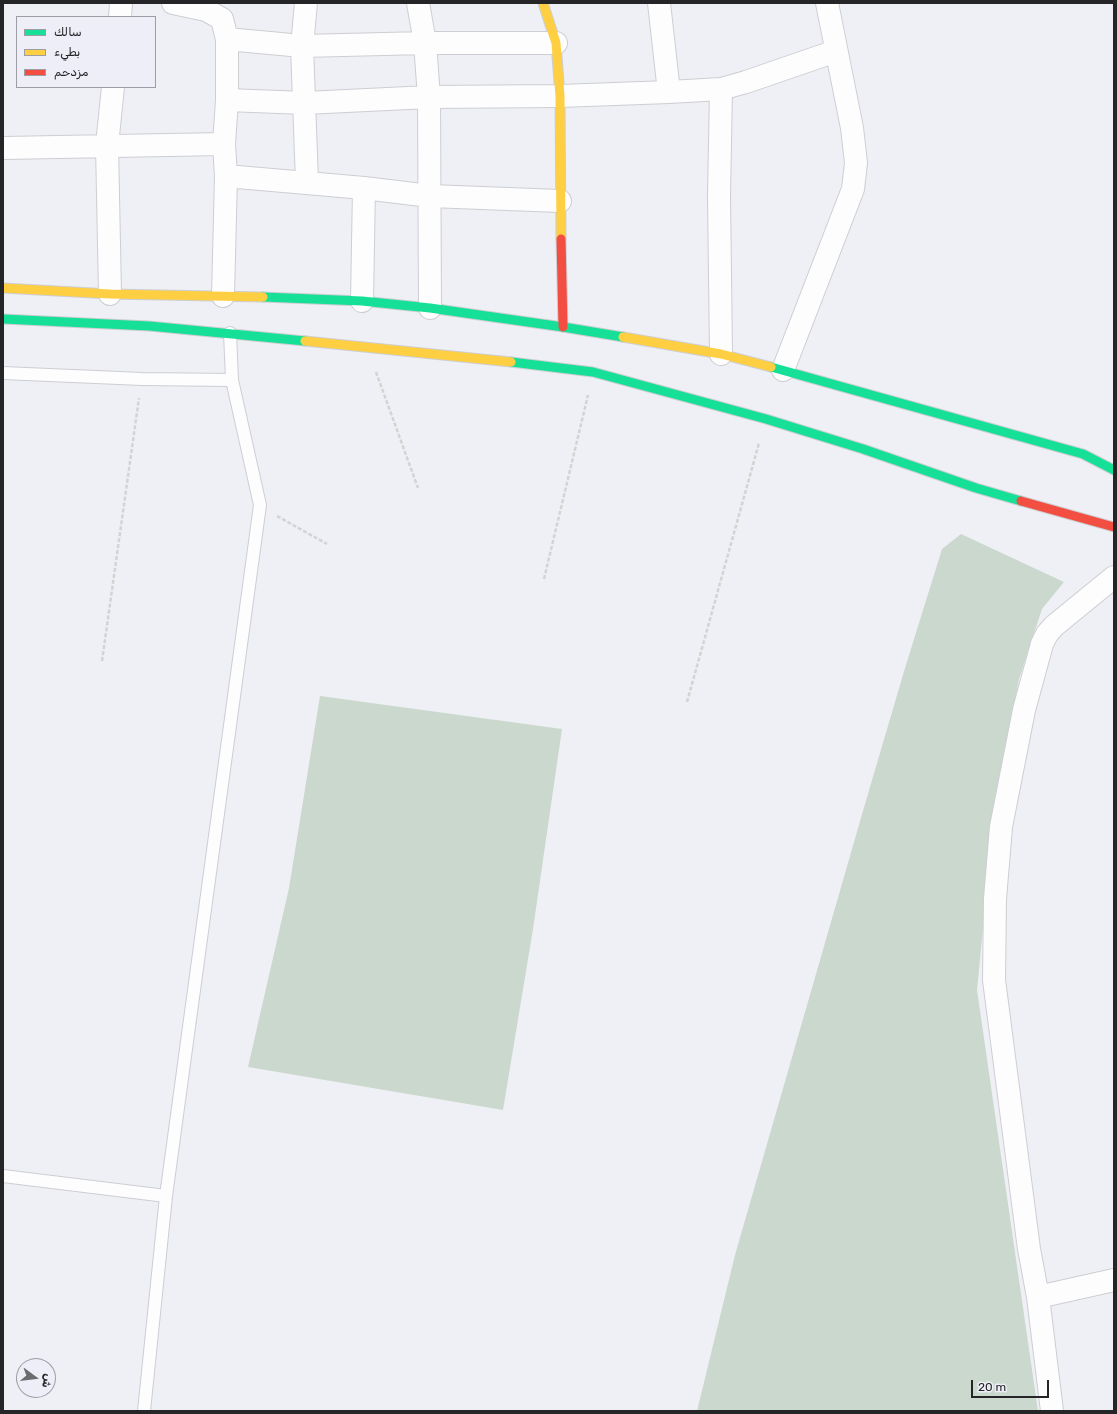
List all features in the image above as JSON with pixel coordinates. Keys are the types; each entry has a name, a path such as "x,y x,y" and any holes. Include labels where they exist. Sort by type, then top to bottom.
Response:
{"main road":[{"path":"543,3 556,43 560,96 560,201 563,327"},
{"path":"3,288 110,294 223,296 362,302 430,308 563,327 721,354 783,370 1083,454 1114,470"},
{"path":"3,319 149,326 515,362 593,372 766,419 863,448 976,488 1061,514 1114,527"}],"street":[{"path":"120,16 121,3"},
{"path":"173,3 206,10 222,19 227,39 227,100 224,144 226,176 223,296"},
{"path":"306,3 302,46 307,182"},
{"path":"418,3 425,43 429,97 430,308"},
{"path":"659,3 669,92"},
{"path":"783,370 853,189 856,163 852,128 827,3"},
{"path":"227,39 302,46 425,43 556,43"},
{"path":"227,100 305,103 429,97 560,96 721,89 836,51"},
{"path":"110,294 107,145 113,88"},
{"path":"721,89 719,196 721,354"},
{"path":"3,148 224,144"},
{"path":"226,176 307,182 430,196 560,201"},
{"path":"362,302 364,188"},
{"path":"1052,1411 1038,1297 1029,1250 994,980 995,899 1001,827 1024,710 1042,644 1047,634 1054,626 1114,577"},
{"path":"1038,1297 1114,1280"}],"lane":[{"path":"144,1411 166,1196 260,505 232,380 230,334"},
{"path":"3,373 142,379 232,380"},
{"path":"3,1176 166,1196"}],"path":[{"path":"366,347 418,488"},
{"path":"544,579 593,372"},
{"path":"102,661 142,379"},
{"path":"687,702 766,419"},
{"path":"260,505 327,544"}],"shaded area":[{"path":"961,534 1064,582 1042,609 1019,679 995,805 977,990 1038,1411 697,1411 735,1255 905,668 942,549"},
{"path":"320,696 562,729 533,929 503,1110 248,1067 289,888"}],"traffic: fast":[{"path":"263,297 362,301 430,308 623,337"},
{"path":"3,319 149,326 305,341"},
{"path":"511,362 593,372 766,419 863,449 976,488 1021,501"},
{"path":"771,367 1083,454 1114,470"}],"traffic: slow":[{"path":"543,3 556,43 560,96 561,239"},
{"path":"3,288 110,294 263,297"},
{"path":"623,337 721,354 771,367"},
{"path":"305,341 511,362"}],"traffic: jam":[{"path":"561,239 563,327"},
{"path":"1021,501 1114,527"}]}
